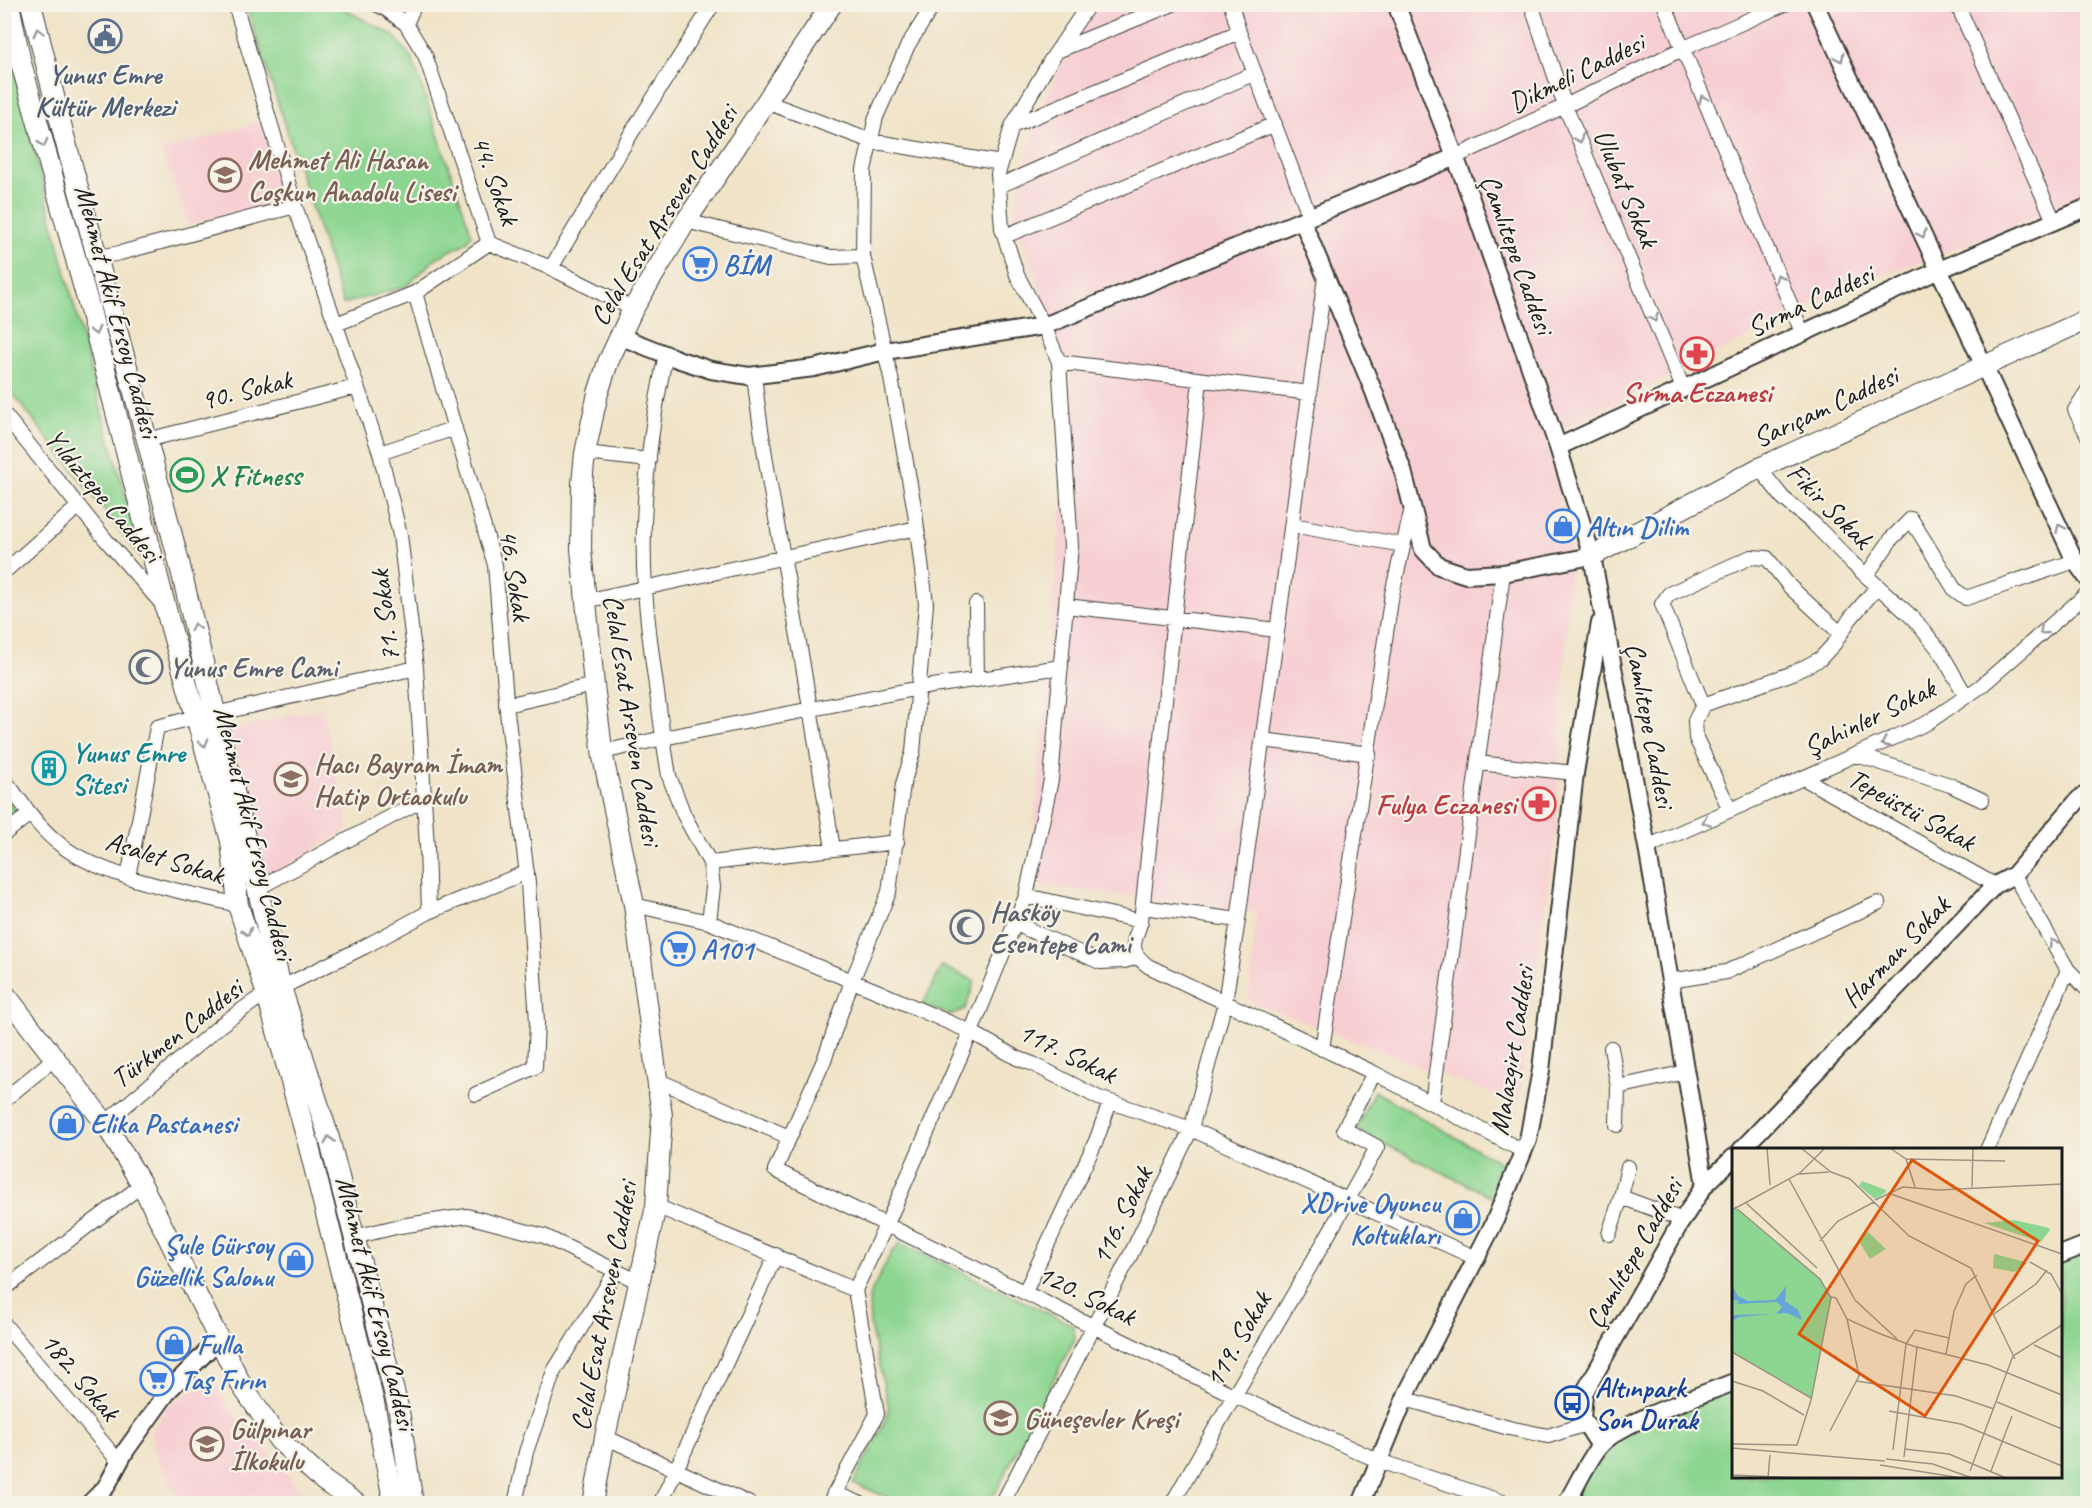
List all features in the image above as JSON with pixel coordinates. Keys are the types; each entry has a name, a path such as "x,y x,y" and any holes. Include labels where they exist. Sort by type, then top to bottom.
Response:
{"main road":[{"name":"Mehmet Akif Ersoy Caddesi","path":"9,4 21,63 90,310 166,609 206,716 258,888 274,991 308,1143 374,1403 394,1503"},
{"name":"Mehmet Akif Ersoy Caddesi","path":"31,4 64,136 147,440 231,841 238,905 274,991 328,1137 399,1411 413,1503"},
{"name":"Celal Esat Arseven Caddesi","path":"593,1503 605,1437 656,1206 662,1116 634,904 603,752 594,685 585,601 581,519 585,453 598,393 619,336 633,309 686,221 832,4"},
{"name":"Sarıçam Caddesi","path":"1592,556 1759,468 1984,364 2088,319"},
{"path":"4,993 105,1123 142,1185 242,1386 279,1440 324,1481 357,1503"}],"street":[{"name":"71. Sokak","path":"235,4 296,206 380,453 400,535 416,668 429,912"},
{"name":"44. Sokak","path":"376,4 406,24 425,55 489,243 551,268 633,309"},
{"path":"406,24 415,4"},
{"path":"551,268 632,132 713,4"},
{"path":"657,1080 789,1137 824,1060 852,981 889,892 903,784 913,752 926,604 917,528 885,351 863,256 864,170 876,117 908,45 934,4"},
{"path":"861,1503 832,1498 877,1414 855,1290 887,1224 971,1032 1026,896 1051,780 1071,546 1059,362 1044,326 1017,275 1002,228 998,174 1012,126 1057,51 1089,4"},
{"path":"1057,51 1173,4"},
{"path":"1231,4 1239,33 1275,124 1326,276 1374,392 1403,471 1423,549 1439,566 1466,575 1503,573 1592,556"},
{"name":"Çamlıtepe Caddesi","path":"1396,4 1455,157 1558,447 1592,556 1647,848 1706,1185 1683,1220 1584,1393 1582,1418 1600,1446"},
{"name":"Ulubat Sokak","path":"1531,4 1565,106 1683,388"},
{"path":"1664,4 1802,332"},
{"name":"Dikmeli Caddesi","path":"1455,157 1682,49 1785,4"},
{"path":"1815,4 2075,561 2088,579"},
{"path":"1957,4 2054,221"},
{"path":"1012,126 1239,33"},
{"path":"999,186 1255,73"},
{"path":"766,102 871,141 1001,163"},
{"path":"1005,236 1275,124"},
{"path":"619,336 711,370 754,375 814,368 885,351 1044,326 1455,157"},
{"path":"98,257 296,206"},
{"name":"Sırma Caddesi","path":"1558,447 1802,332 1939,270 2088,207"},
{"path":"686,221 831,257 863,256"},
{"path":"336,324 415,293 489,243"},
{"name":"116. Sokak","path":"1002,1503 1131,1254 1191,1129 1225,1002 1326,276"},
{"name":"46. Sokak","path":"415,293 495,565 506,705 526,872 537,1022 535,1067 476,1094"},
{"path":"666,354 649,460 646,494 645,587 669,776 684,815 710,863 713,887 709,922"},
{"path":"1059,362 1310,393"},
{"path":"754,375 775,519 811,710 833,849"},
{"path":"1200,380 1142,914 1133,946 1137,957 1149,966 1374,1073 1523,1151"},
{"name":"90. Sokak","path":"147,440 356,387"},
{"path":"2088,390 2075,411 2088,436"},
{"name":"Yıldıztepe Caddesi","path":"4,414 166,609"},
{"path":"380,453 455,428"},
{"path":"585,453 649,460"},
{"name":"Fikir Sokak","path":"1759,468 1783,498 1814,524 1866,576 1914,619 1940,651 1966,696"},
{"path":"4,572 79,506"},
{"path":"1323,1049 1392,594 1412,508"},
{"name":"Fikir Sokak","path":"1866,576 1892,538 1911,519 1955,590 1966,598 2075,561"},
{"path":"1292,525 1403,545"},
{"path":"585,601 917,528"},
{"path":"1703,705 1662,604 1670,594 1751,558 1767,558 1790,587 1840,633"},
{"path":"1432,1103 1503,573"},
{"path":"1730,810 1696,738 1695,721 1703,705 1793,673 1820,659 1850,618 1878,586"},
{"name":"Şahinler Sokak","path":"1647,848 1927,723 1980,687 2088,593"},
{"path":"976,604 977,680"},
{"path":"1066,606 1278,630"},
{"name":"Malazgirt Caddesi","path":"1361,1503 1405,1399 1493,1225 1528,1140 1541,1070 1575,773 1602,610"},
{"path":"603,752 663,738 919,688 1061,667"},
{"path":"128,877 157,728 416,668"},
{"path":"506,705 594,685"},
{"path":"1263,740 1369,754"},
{"path":"1857,755 1950,785 1982,800"},
{"path":"1478,763 1575,773"},
{"name":"Asalet Sokak","path":"4,778 30,813 57,843 86,860 128,877 238,905"},
{"name":"Tepeüstü Sokak","path":"1803,778 1995,885"},
{"name":"Harman Sokak","path":"1742,1148 1995,885 2014,874 2079,799 2088,794"},
{"path":"258,888 424,799"},
{"path":"4,834 30,813"},
{"path":"710,863 897,842"},
{"name":"Türkmen Caddesi","path":"105,1123 222,1024 274,991 429,912 526,872"},
{"path":"2014,874 2068,970 2088,990"},
{"path":"1026,896 1142,914 1238,920"},
{"path":"1670,981 1726,972 1878,903"},
{"name":"117. Sokak","path":"634,904 709,922 852,981 971,1032 1017,1058 1110,1102 1191,1129 1476,1258"},
{"path":"1014,923 1100,962 1125,961 1137,957"},
{"path":"1987,1148 2068,970"},
{"path":"1611,1048 1618,1087 1617,1125"},
{"path":"4,1100 55,1058"},
{"path":"1618,1087 1686,1072"},
{"name":"119. Sokak","path":"1172,1503 1377,1147 1344,1129 1374,1073"},
{"path":"1025,1292 1095,1141 1110,1102"},
{"name":"120. Sokak","path":"789,1137 774,1170 1233,1395 1379,1461 1509,1503"},
{"path":"1706,1185 1732,1159"},
{"path":"1609,1234 1628,1167"},
{"path":"4,1289 142,1185"},
{"path":"1621,1197 1683,1220"},
{"path":"656,1206 855,1290"},
{"path":"354,1237 467,1216 543,1236 639,1282"},
{"path":"2062,1255 2088,1244"},
{"path":"660,1503 776,1255"},
{"path":"515,1503 526,1452 554,1371 616,1271"},
{"name":"182. Sokak","path":"4,1324 119,1462"},
{"path":"89,1503 106,1487 126,1450 169,1390 218,1340"},
{"path":"1566,1503 1600,1446 1614,1433 1639,1420 1732,1383"},
{"path":"1405,1399 1509,1428 1548,1436 1586,1424"},
{"path":"605,1437 750,1503"}],"shaded area":[{"path":"1093,5 2087,5 2087,198 1834,294 1546,438 1570,544 1569,588 1556,831 1518,1104 1249,1001 1256,912 1029,884 1072,382 1014,214 1036,116"},
{"name":"Mehmet Ali Hasan Coşkun Anadolu Lisesi","path":"265,120 286,199 189,225 161,151"},
{"name":"Hacı Bayram İmam Hatip Ortaokulu","path":"322,708 349,829 269,876 232,730"},
{"name":"Gülpınar İlkokulu","path":"213,1380 228,1407 301,1491 291,1497 255,1503 184,1503 160,1465 150,1433 167,1406"}],"green space":[{"path":"246,5 336,5 393,35 412,58 472,235 466,243 436,258 407,286 343,304"},
{"path":"4,32 96,391 144,561 5,384"},
{"path":"4,793 19,815 4,826"},
{"path":"942,966 975,981 965,1009 951,1015 922,1006"},
{"path":"1374,1091 1503,1164 1494,1198 1356,1130"},
{"path":"900,1243 1073,1325 1075,1338 990,1503 901,1503 853,1483 885,1422 889,1408 870,1326 869,1297 891,1253"},
{"path":"2087,1244 2087,1503 1566,1504 1600,1446 1732,1382 1732,1478 2062,1478 2062,1255"}],"place":[{"name":"Yunus Emre Kültür Merkezi","path":"105,36"},
{"name":"Mehmet Ali Hasan Coşkun Anadolu Lisesi","path":"225,175"},
{"name":"BİM","path":"700,264"},
{"name":"Sırma Eczanesi","path":"1697,354"},
{"name":"X Fitness","path":"187,475"},
{"name":"Altın Dilim","path":"1563,526"},
{"name":"Yunus Emre Cami","path":"146,667"},
{"name":"Yunus Emre Sitesi","path":"49,768"},
{"name":"Hacı Bayram İmam Hatip Ortaokulu","path":"291,779"},
{"name":"Fulya Eczanesi","path":"1539,804"},
{"name":"Hasköy Esentepe Cami","path":"967,927"},
{"name":"A101","path":"678,949"},
{"name":"Elika Pastanesi","path":"67,1123"},
{"name":"XDrive Oyuncu Koltukları","path":"1463,1218"},
{"name":"Şule Gürsoy Güzellik Salonu","path":"296,1260"},
{"name":"Fulla","path":"174,1344"},
{"name":"Taş Fırın","path":"157,1379"},
{"name":"Altınpark Son Durak","path":"1572,1403"},
{"name":"Güneşevler Kreşi","path":"1001,1418"},
{"name":"Gülpınar İlkokulu","path":"207,1444"}]}
